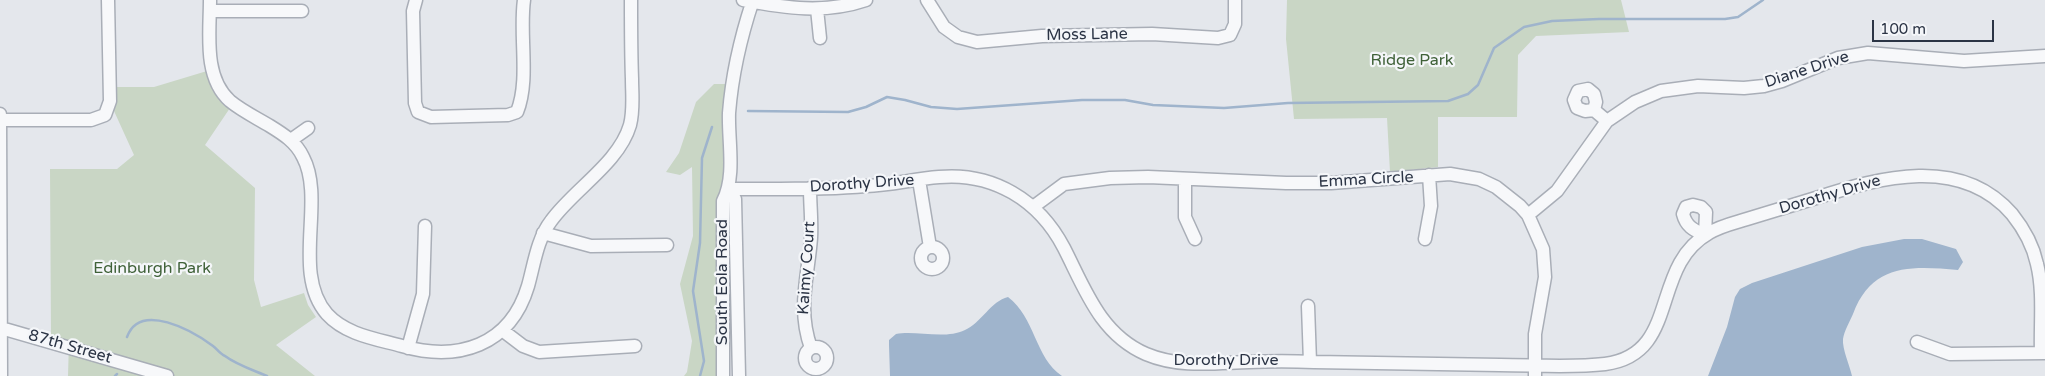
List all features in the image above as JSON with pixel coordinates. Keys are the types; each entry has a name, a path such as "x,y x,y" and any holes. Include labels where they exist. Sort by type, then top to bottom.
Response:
{"street":[{"path":"0,120 91,120 105,115 110,101 108,0"},
{"path":"416,0 413,11 414,103 418,112 431,117 508,115 517,112 522,99 521,18 524,0"},
{"path":"302,12 210,6 212,66 218,85 228,100 291,140 303,156 309,173 311,282 319,302 335,322 347,329 408,348 431,353 460,352 478,345 502,330 524,297 543,233 552,218 615,152 627,134 632,106 630,0"},
{"path":"749,1 786,8 817,9 866,0"},
{"name":"Moss Lane","path":"926,0 944,27 958,37 977,42 1035,36 1152,34 1218,38 1230,35 1235,24 1234,0"},
{"name":"South Eola Road","path":"723,376 723,201 729,189 730,112 740,43 749,1"},
{"path":"817,9 820,38"},
{"name":"Diane Drive","path":"1528,215 1557,191 1607,121 1635,102 1661,91 1692,86 1744,88 1764,86 1782,81 1838,58 1858,54 1880,52 1964,61 2045,56"},
{"path":"1594,110 1607,121"},
{"path":"0,114 1,376"},
{"path":"291,140 308,128"},
{"name":"Emma Circle","path":"1033,207 1058,186 1075,181 1128,177 1286,183 1459,175 1478,179 1503,192 1528,215 1538,234 1545,262 1544,286 1535,334 1535,371"},
{"path":"1425,240 1431,206 1429,176"},
{"name":"Dorothy Drive","path":"729,189 867,186 950,177 986,181 1010,191 1033,207 1048,222 1094,308 1112,331 1136,348 1169,362 1183,364 1310,362 1535,371 1606,364 1622,359 1644,345 1660,318 1677,265 1692,244 1715,229 1875,180 1932,176 1969,183 1988,194 2007,209 2022,227 2033,249 2040,284 2043,353"},
{"path":"1185,179 1185,217 1195,239"},
{"path":"919,180 930,247"},
{"name":"Kaimy Court","path":"810,188 810,238 802,309 811,348"},
{"name":"South Eola Road","path":"729,189 735,199 739,376"},
{"path":"408,348 423,294 425,226"},
{"path":"543,233 591,246 667,245"},
{"path":"1308,306 1310,362"},
{"name":"87th Street","path":"1,328 167,376"},
{"path":"502,330 523,346 540,352 635,346"},
{"path":"1917,342 1950,354 2043,353"}],"green space":[{"name":"Ridge Park","path":"1287,0 1621,0 1629,32 1536,36 1518,55 1517,117 1438,117 1438,167 1390,172 1387,118 1294,119 1286,39"},
{"name":"Edinburgh Park","path":"207,71 230,108 205,145 255,188 254,280 261,307 304,293 308,305 316,317 276,345 315,376 68,376 69,341 51,336 50,169 117,169 134,155 114,111 116,87 154,87"},
{"path":"714,84 726,84 723,376 684,376 687,372 692,341 680,284 693,236 692,167 680,175 666,172 679,153 696,102"}],"water":[{"path":"1904,239 1922,239 1956,249 1963,262 1958,270 1925,268 1895,271 1871,285 1861,297 1844,336 1844,348 1852,376 1708,376 1727,327 1735,297 1740,289 1752,283 1862,247"},
{"path":"1008,297 1024,315 1046,359 1062,376 890,376 889,340 896,334 939,335 957,333 971,327 991,307"}],"waterway":[{"path":"748,111 848,112 866,107 887,97 931,107 957,109 1082,100 1125,100 1153,105 1224,108 1288,103 1448,101 1468,94 1478,85 1494,48 1524,27 1552,21 1599,19 1725,19 1738,17 1763,0"},
{"path":"700,376 704,361 693,291 700,243 702,158 712,127"},
{"path":"127,337 134,326 143,321 167,322 193,333 235,362 267,376"}]}
